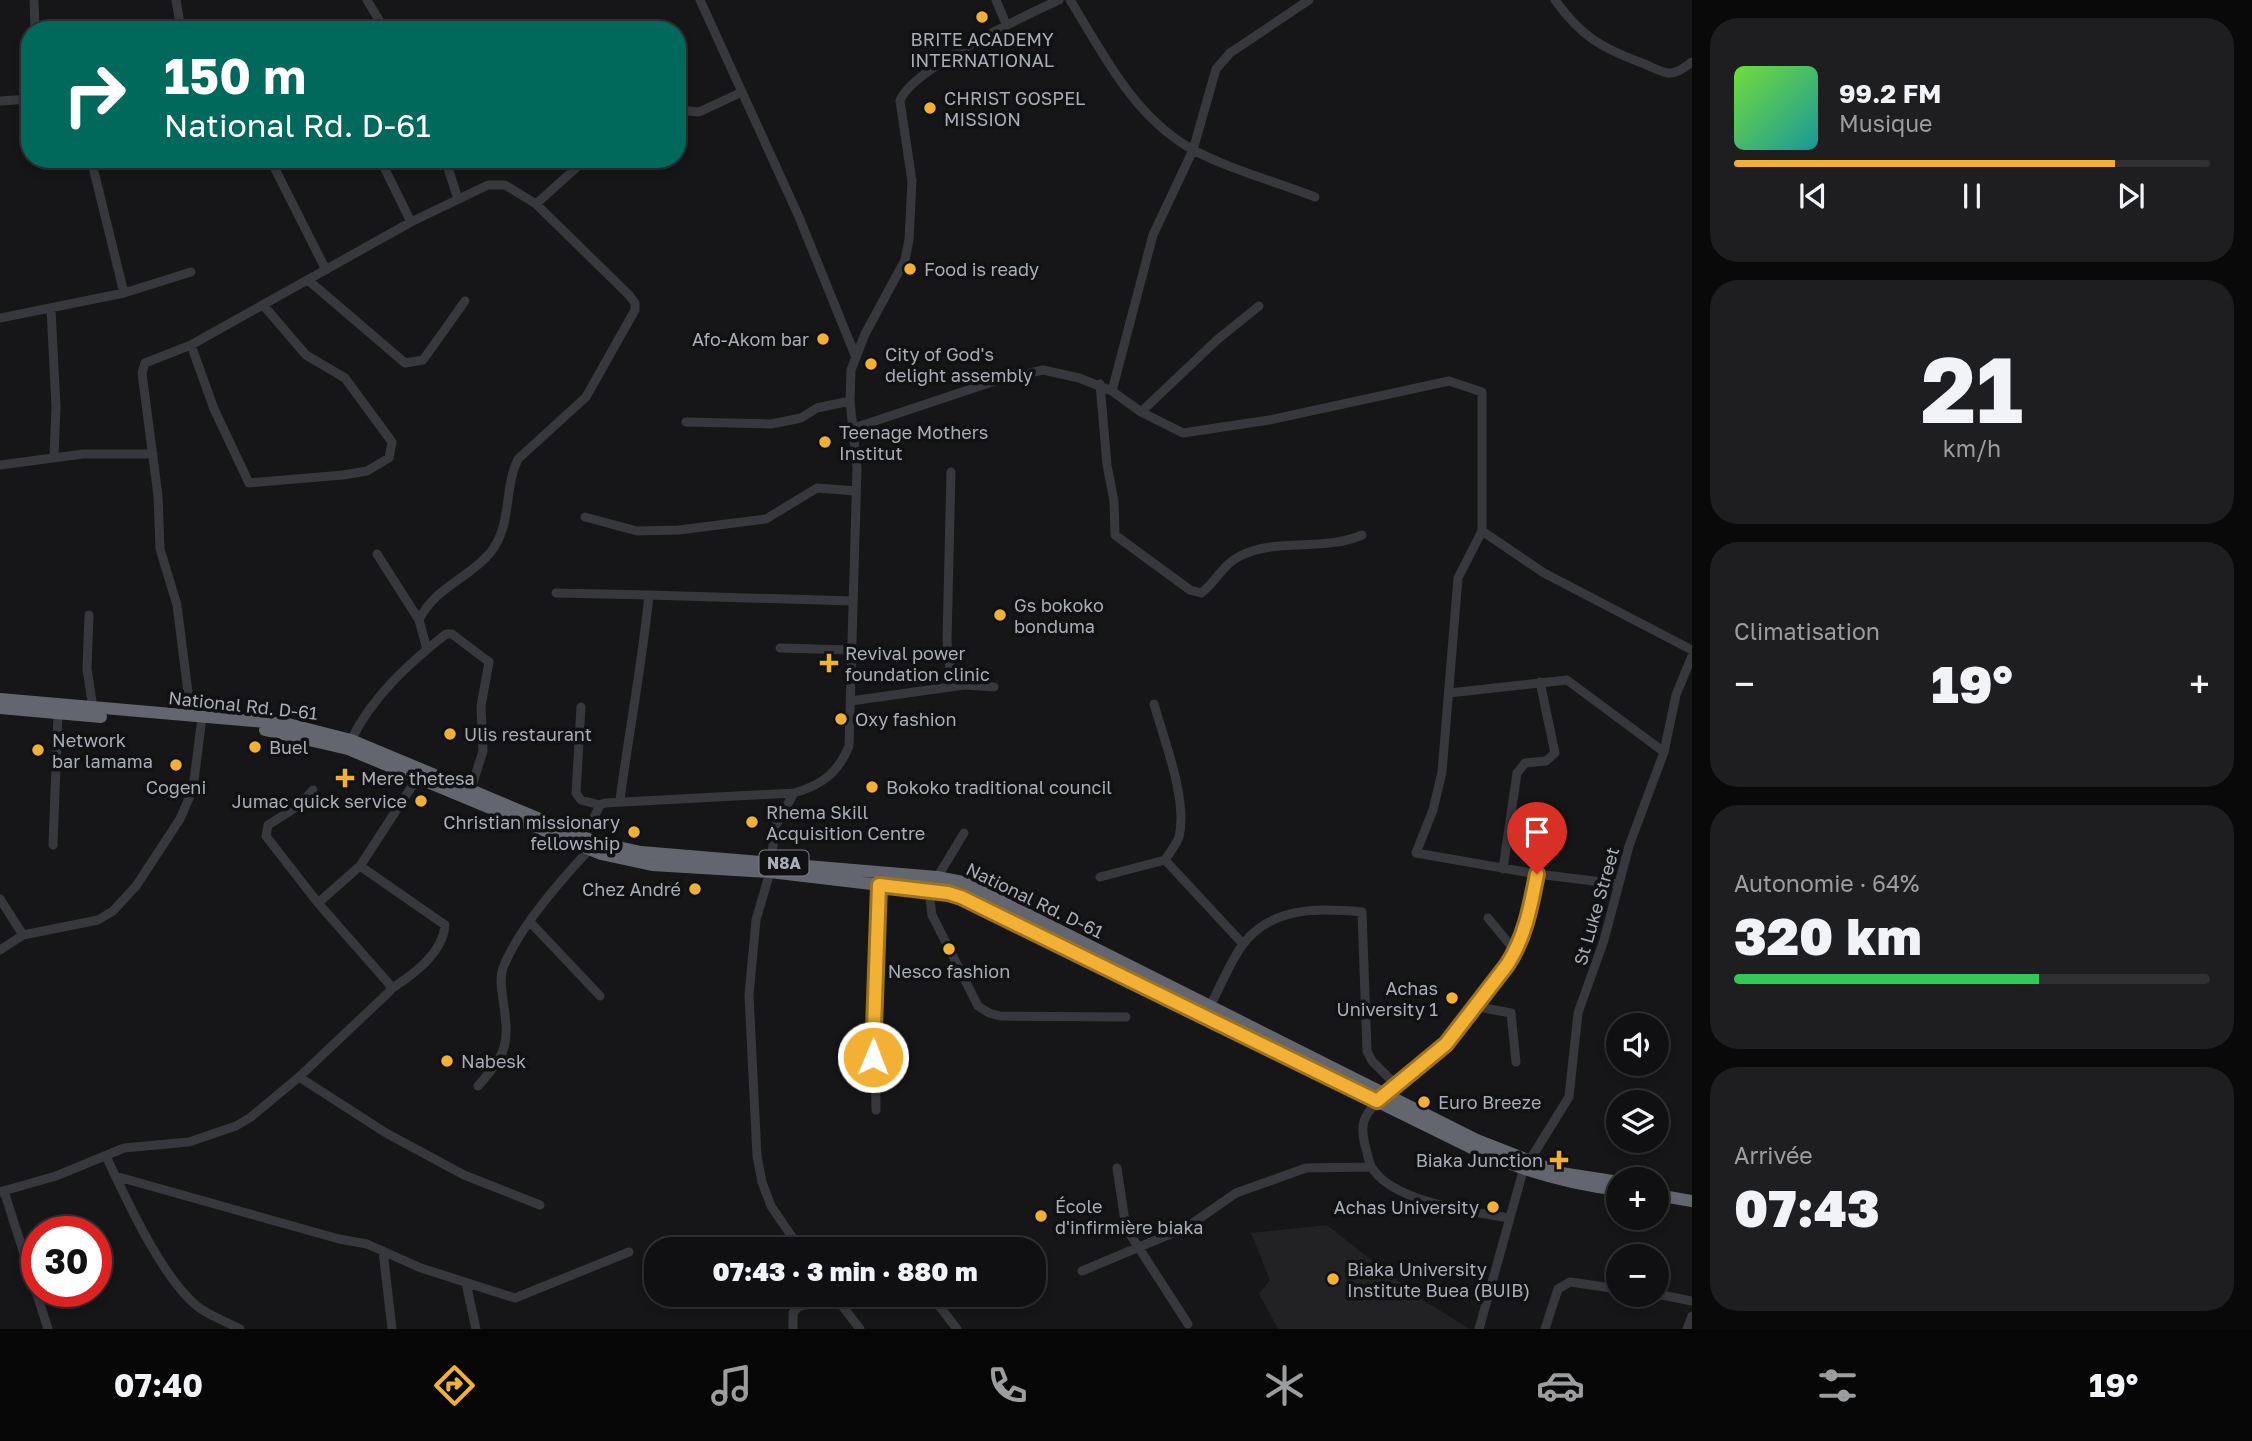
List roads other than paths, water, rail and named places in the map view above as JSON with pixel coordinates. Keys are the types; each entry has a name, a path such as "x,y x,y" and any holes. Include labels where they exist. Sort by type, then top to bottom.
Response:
{"highway":[{"name":"National Rd. D-61","path":"0,699 198,719 317,740 418,777 588,851 652,865 771,867 961,897 1386,1093"},
{"name":"National Rd. D-61","path":"0,708 58,714 288,724 351,740 584,838 672,857 771,867 937,877 963,882 1386,1093 1525,1166"},
{"name":"N8A","path":"1525,1166 1606,1180"},
{"name":"N8A","path":"1525,1166 1572,1184 1606,1188"},
{"path":"1669,1190 1692,1194"},
{"path":"1669,1197 1692,1201"}],"street":[{"path":"34,0 35,21"},
{"path":"176,0 180,21"},
{"path":"367,0 380,21"},
{"path":"700,0 799,217 855,355"},
{"path":"996,0 1006,24"},
{"path":"581,707 576,793 581,800 600,805 620,800 655,802 794,793 825,780 843,761 850,737 856,491 854,428 850,401 855,355 892,288 905,260 909,240 912,181 900,101 903,92 911,83 1006,24 1059,0"},
{"path":"1070,0 1133,99 1147,116 1193,150 1315,197"},
{"path":"1112,391 1153,235 1193,150 1216,69 1230,53 1298,4 1309,0"},
{"path":"1555,0 1571,22 1592,42 1614,53 1667,73 1678,72 1692,62"},
{"path":"686,111 699,112 742,92"},
{"path":"0,101 21,100"},
{"path":"93,168 124,293"},
{"path":"275,168 326,270"},
{"path":"384,168 411,222"},
{"path":"448,168 458,199"},
{"path":"536,204 576,168"},
{"path":"0,950 23,935 98,920 113,911 136,886 174,830 193,789 198,719 177,605 160,549 153,454 142,368 145,363 191,345 411,222 488,185 505,185 536,204 629,295 635,303 635,310 586,397 518,459 513,469 508,514 502,534 489,554 437,594 419,620"},
{"path":"0,318 124,293 191,272"},
{"path":"308,280 405,363 414,364 423,360 465,301"},
{"path":"191,345 214,409 248,483 367,471 389,458 391,442 345,378 306,355 264,306"},
{"path":"1141,412 1259,306"},
{"path":"51,309 56,407 54,456"},
{"path":"854,428 998,380 1043,370 1100,384 1141,412 1176,432 1183,433 1269,420 1336,403 1455,381 1482,392 1482,531 1458,578 1442,772 1433,810 1416,853 1503,869 1618,884"},
{"path":"1100,384 1107,465 1114,501 1115,535 1190,590 1201,593 1226,565 1256,549 1333,545 1362,536"},
{"path":"686,422 771,424 801,418 817,408 850,401"},
{"path":"0,465 54,456 153,454"},
{"path":"951,472 947,641 952,687"},
{"path":"585,517 637,531 679,530 766,519 817,488 856,491"},
{"path":"1482,531 1544,573 1692,650"},
{"path":"377,554 419,620 427,649"},
{"path":"556,593 853,601"},
{"path":"620,800 641,672 649,595"},
{"path":"89,615 87,669 93,708"},
{"path":"351,740 370,704 427,649 446,634 452,634 489,662 481,706 483,751 471,789"},
{"path":"780,648 852,650"},
{"name":"St Luke Street","path":"1480,1329 1525,1166 1569,1097 1578,1013 1604,940 1618,884 1664,752 1676,695 1692,656"},
{"path":"1450,693 1560,679 1575,684 1664,752"},
{"path":"1503,869 1517,773 1525,763 1546,761 1555,753 1541,682"},
{"path":"851,701 952,687 994,687"},
{"path":"1100,877 1165,860 1179,837 1180,812 1175,780 1154,704"},
{"path":"53,845 58,714"},
{"path":"318,903 360,866 418,777"},
{"path":"313,790 300,805 268,825 266,836 318,903 391,989"},
{"path":"792,1237 771,1206 757,1157 749,995 756,920 771,867 775,827 794,793"},
{"path":"584,838 600,805"},
{"path":"964,833 929,891 932,915 978,1006 989,1013 1031,1018 1126,1017"},
{"path":"478,1086 506,1049 502,975 531,923 588,851"},
{"path":"1165,860 1243,944"},
{"path":"48,1329 2,1191 57,1176 124,1148 189,1142 236,1126 251,1117 299,1077 391,989 416,973 444,936 445,925 360,866"},
{"path":"1371,1167 1361,1125 1366,1112 1433,1057 1516,953 1529,913 1537,874"},
{"path":"876,1110 874,1001 879,885"},
{"path":"0,899 23,935"},
{"path":"1210,1006 1243,944 1272,921 1312,908 1362,912 1367,1051 1386,1093"},
{"path":"1488,918 1516,953"},
{"path":"531,923 600,996"},
{"path":"1473,1006 1511,1013 1516,1062"},
{"path":"299,1077 386,1133 464,1175 540,1205"},
{"path":"106,1156 180,1289 200,1308 240,1329"},
{"path":"1082,1271 1138,1250 1187,1227 1236,1193 1295,1172 1330,1166 1371,1167 1416,1198 1443,1207 1510,1218"},
{"path":"1117,1168 1126,1228 1188,1324"},
{"path":"115,1176 383,1251 466,1283 515,1298 629,1252"},
{"path":"383,1251 392,1329"},
{"path":"1545,1329 1558,1289 1562,1285 1570,1282 1606,1287"},
{"path":"466,1283 476,1329"},
{"path":"1669,1296 1692,1301"},
{"path":"793,1329 793,1313 798,1307"},
{"path":"843,1307 860,1329"},
{"path":"940,1307 957,1329"},
{"path":"1687,1329 1692,1316"},
{"path":"1480,1329 1488,1329"}],"place":[{"name":"BRITE ACADEMY INTERNATIONAL","path":"982,17"},
{"name":"CHRIST GOSPEL MISSION","path":"930,108"},
{"name":"Food is ready","path":"910,269"},
{"name":"Afo-Akom bar","path":"823,339"},
{"name":"City of God's delight assembly","path":"871,364"},
{"name":"Teenage Mothers Institut","path":"825,442"},
{"name":"Gs bokoko bonduma","path":"1000,615"},
{"name":"Revival power foundation clinic","path":"829,663"},
{"name":"Oxy fashion","path":"841,719"},
{"name":"Ulis restaurant","path":"450,734"},
{"name":"Buel","path":"255,747"},
{"name":"Network bar lamama","path":"38,750"},
{"name":"Cogeni","path":"176,765"},
{"name":"Mere thetesa","path":"345,778"},
{"name":"Bokoko traditional council","path":"872,787"},
{"name":"Jumac quick service","path":"421,801"},
{"name":"Rhema Skill Acquisition Centre","path":"752,822"},
{"name":"Christian missionary fellowship","path":"634,832"},
{"name":"Chez André","path":"695,889"},
{"name":"Nesco fashion","path":"949,949"},
{"name":"Achas University 1","path":"1452,998"},
{"name":"Nabesk","path":"447,1061"},
{"name":"Euro Breeze","path":"1424,1102"},
{"name":"Biaka Junction","path":"1559,1160"},
{"name":"Achas University","path":"1493,1207"},
{"name":"École d'infirmière biaka","path":"1041,1216"},
{"name":"Biaka University Institute Buea (BUIB)","path":"1333,1279"}]}
